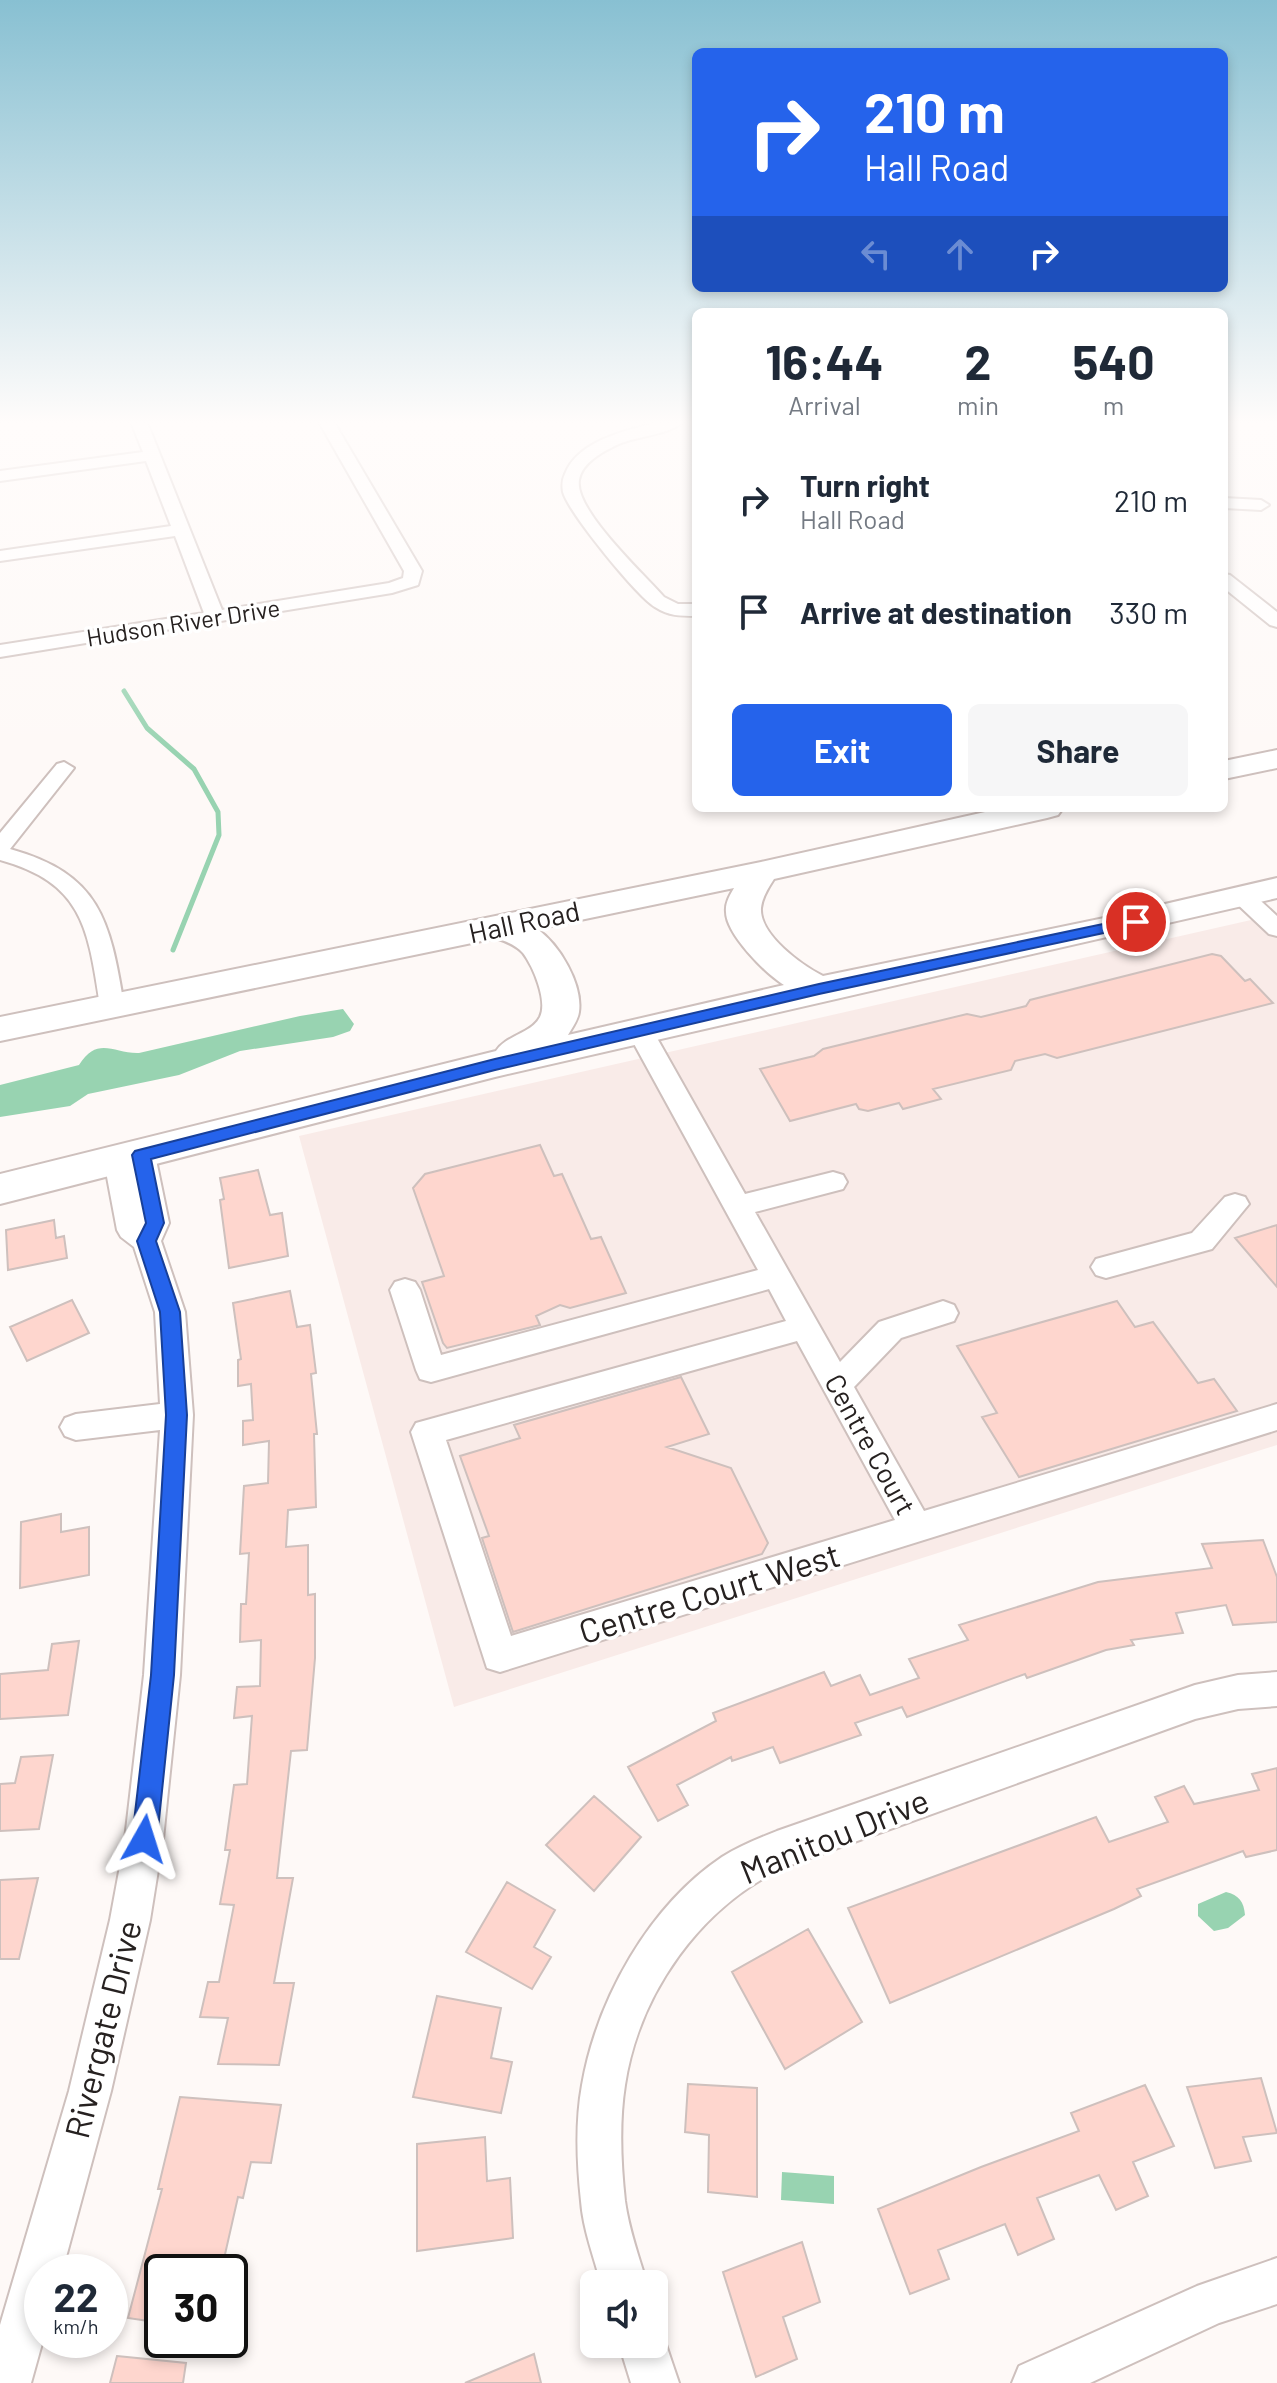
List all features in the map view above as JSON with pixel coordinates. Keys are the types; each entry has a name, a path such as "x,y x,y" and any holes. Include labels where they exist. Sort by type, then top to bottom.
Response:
{"highway":[{"path":"1228,769 1277,759"},
{"name":"Hall Road","path":"0,1029 761,872 1029,812"},
{"path":"761,872 746,900 743,912 746,923 771,960 819,989"},
{"path":"0,1189 495,1064 1260,892"},
{"path":"495,1064 547,1033 558,1022 562,1010 560,995 537,947 515,931 496,927"}],"street":[{"path":"0,556 158,533"},
{"path":"181,533 215,616"},
{"name":"Hudson River Drive","path":"0,651 392,588 412,581 413,571 391,533"},
{"path":"601,533 658,601 674,610 692,610"},
{"path":"1228,582 1277,621"},
{"path":"64,768 0,850 62,880 86,903 94,916 103,949 112,1005"},
{"path":"1260,892 1277,929"},
{"name":"Centre Court","path":"640,1031 917,1529 1277,1417"},
{"name":"Rivergate Drive","path":"7,2383 90,2091 130,1920 144,1839 162,1675 177,1415 170,1312 147,1241 131,1230 129,1158"},
{"path":"738,1206 833,1182"},
{"path":"1106,1267 1202,1241 1235,1204"},
{"path":"405,1290 431,1370 777,1276"},
{"path":"838,1384 890,1330 943,1313"},
{"name":"Centre Court West","path":"806,1327 427,1432 500,1656 917,1529"},
{"path":"76,1427 177,1415"},
{"name":"Manitou Drive","path":"620,2270 603,2205 603,2086 620,2029 656,1955 695,1905 716,1886 737,1870 777,1850 1165,1713 1226,1694 1277,1689"},
{"path":"1036,2383 1213,2302 1277,2281"},
{"path":"647,2358 655,2383"}],"shaded area":[{"path":"1277,914 1277,1445 454,1707 299,1136"},
{"path":"343,1009 354,1024 350,1031 333,1037 240,1051 179,1075 88,1094 70,1106 0,1117 0,1085 79,1065 86,1056 100,1048 139,1053"},
{"path":"1226,1892 1240,1900 1245,1915 1228,1928 1214,1931 1198,1916 1198,1904"},
{"path":"782,2172 834,2176 834,2204 781,2200"}],"building":[{"path":"1212,954 1221,956 1245,981 1250,979 1273,1003 1057,1058 1045,1054 1015,1061 1011,1070 933,1089 941,1099 903,1109 899,1103 868,1111 859,1109 856,1104 790,1121 760,1069 814,1056 823,1049 967,1014 981,1017 1026,1006 1030,1000"},
{"path":"540,1145 554,1176 562,1174 591,1239 601,1237 626,1293 570,1308 560,1305 536,1316 540,1325 447,1348 422,1282 444,1276 413,1188 425,1174"},
{"path":"258,1170 270,1215 282,1213 288,1256 229,1268 220,1178"},
{"path":"54,1220 56,1238 64,1236 67,1258 8,1270 6,1230"},
{"path":"1277,1225 1277,1287 1235,1238"},
{"path":"290,1291 297,1327 310,1325 316,1373 311,1374 317,1434 314,1434 316,1507 288,1510 286,1547 308,1545 308,1595 315,1594 315,1658 307,1750 291,1751 277,1878 293,1878 274,1983 294,1983 279,2065 218,2064 228,2018 200,2017 208,1982 219,1982 234,1905 220,1904 230,1850 225,1850 234,1785 247,1784 252,1716 234,1718 237,1687 260,1686 261,1640 240,1642 241,1604 246,1604 249,1553 240,1554 244,1486 268,1483 269,1441 243,1445 243,1421 253,1420 251,1384 238,1386 238,1360 241,1359 233,1303"},
{"path":"72,1300 89,1333 27,1361 10,1327"},
{"path":"1117,1301 1135,1327 1153,1322 1198,1383 1214,1379 1237,1411 1019,1477 982,1417 997,1413 957,1346"},
{"path":"681,1377 709,1434 667,1447 731,1468 768,1543 762,1554 513,1632 482,1538 489,1536 460,1456 520,1438 514,1425"},
{"path":"61,1514 61,1532 89,1527 89,1575 20,1588 21,1522"},
{"path":"1263,1540 1277,1577 1277,1622 1233,1625 1226,1605 1176,1613 1183,1633 1131,1640 1134,1645 1106,1650 1027,1678 1025,1674 907,1717 902,1707 855,1723 861,1735 780,1763 773,1747 732,1761 731,1757 677,1785 688,1805 658,1821 628,1767 716,1721 713,1713 824,1672 831,1686 860,1675 870,1695 919,1678 909,1659 968,1640 959,1625 1098,1582 1212,1568 1202,1544"},
{"path":"79,1641 68,1715 0,1719 0,1674 48,1670 52,1644"},
{"path":"53,1755 39,1829 0,1831 0,1784 15,1783 21,1757"},
{"path":"1277,1768 1277,1850 1246,1857 1243,1851 1137,1889 1141,1896 1114,1909 890,2003 848,1908 1096,1817 1109,1842 1168,1822 1155,1797 1184,1786 1194,1804 1259,1790 1252,1774"},
{"path":"594,1796 641,1837 594,1891 546,1845"},
{"path":"38,1878 19,1959 0,1959 0,1880"},
{"path":"507,1882 555,1910 534,1947 551,1957 532,1989 466,1952"},
{"path":"808,1929 862,2022 785,2069 732,1972"},
{"path":"437,1996 501,2008 491,2058 512,2062 501,2113 413,2097"},
{"path":"1261,2078 1277,2133 1243,2137 1251,2161 1215,2168 1187,2087"},
{"path":"688,2084 757,2088 757,2197 708,2192 709,2135 685,2132"},
{"path":"1145,2085 1174,2146 1133,2162 1148,2196 1116,2210 1099,2175 1037,2198 1054,2239 1018,2255 1005,2224 938,2250 949,2279 910,2294 878,2209 1079,2131 1071,2113"},
{"path":"180,2097 281,2105 271,2163 251,2162 243,2198 238,2197 225,2254 145,2254 162,2189 158,2189"},
{"path":"485,2137 487,2181 510,2178 513,2238 417,2251 417,2144"},
{"path":"802,2242 820,2302 783,2317 797,2359 756,2377 723,2272"},
{"path":"144,2257 144,2320 128,2318"},
{"path":"534,2354 541,2383 465,2383"},
{"path":"116,2358 186,2363 183,2383 110,2383"}],"waterway":[{"path":"124,691 147,728 194,769 218,812 219,835 173,950"}],"route":[{"path":"144,1839 162,1675 177,1415 170,1312 147,1241 155,1223 141,1155 495,1064 819,989 1136,922"}]}
